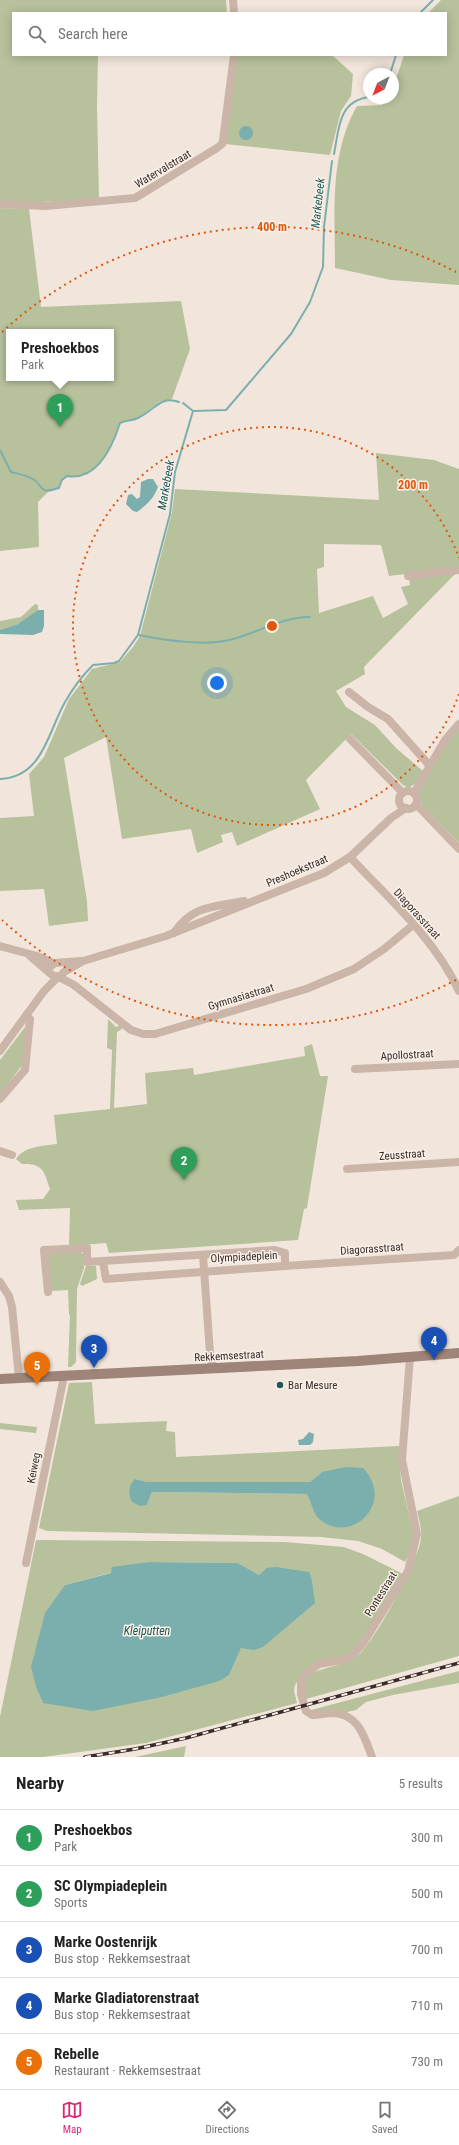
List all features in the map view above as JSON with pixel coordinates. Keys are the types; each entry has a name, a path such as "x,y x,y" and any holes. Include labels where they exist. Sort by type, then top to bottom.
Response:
{"street":[{"path":"233,0 234,12"},
{"name":"Watervalstraat","path":"0,204 64,205 125,200 143,194 222,144 234,56"},
{"path":"408,576 459,570"},
{"path":"349,692 368,707 388,719 430,766"},
{"path":"414,793 445,740 459,724"},
{"path":"350,739 403,793"},
{"path":"409,791 414,793 417,798 416,804 411,808 403,805 400,797 403,793 409,791"},
{"path":"416,804 459,849"},
{"name":"Preshoekstraat","path":"0,946 30,956 57,974 83,962 174,933 324,874 350,857 403,805"},
{"name":"Diagorasstraat","path":"350,857 413,925 444,964 459,991"},
{"name":"Gymnasiastraat","path":"57,974 70,977 74,985 131,1030 143,1034 155,1034 306,988 354,969 384,949 413,925"},
{"name":"Preshoekstraat","path":"30,956 37,956 57,964 83,962"},
{"path":"57,964 57,974"},
{"path":"0,1052 57,974 57,964"},
{"path":"0,1099 25,1070 30,1027 30,1018 26,1016"},
{"name":"Apollostraat","path":"355,1069 459,1064"},
{"path":"0,1151 12,1155"},
{"name":"Zeusstraat","path":"347,1169 459,1162"},
{"name":"Olympiadeplein","path":"48,1292 44,1250 87,1248 87,1262 281,1251 285,1253 285,1266 204,1271 192,1274 106,1279 104,1262"},
{"name":"Diagorasstraat","path":"285,1266 454,1255 459,1250"},
{"name":"Olympiadeplein","path":"203,1256 204,1271"},
{"path":"204,1271 211,1369"},
{"path":"0,1282 9,1296 12,1307 19,1378"},
{"name":"Rekkemsestraat","path":"0,1379 121,1372 211,1369 459,1353"},
{"name":"Pontestraat","path":"372,1757 356,1722 346,1716 336,1714 312,1715 306,1710 300,1688 303,1676 319,1664 343,1660 353,1655 364,1642 408,1571 417,1534 402,1460 410,1357"},
{"name":"Keiweg","path":"26,1563 64,1376"}],"green space":[{"path":"0,0 226,0 227,12 12,12 12,56 98,56 97,107 99,199 21,203 0,202"},
{"path":"441,0 459,0 459,285 391,280 335,268 336,185 342,144 348,125 357,106 399,104 399,70 404,56 447,56 447,12 429,12"},
{"path":"235,56 333,56 353,74 351,96 341,111 330,155 225,144"},
{"path":"0,208 29,209 41,307 181,301 190,349 172,399 159,402 138,418 120,423 108,452 95,468 78,476 67,476 62,480 59,488 48,492 38,502 39,547 0,551"},
{"path":"376,453 434,460 459,469 459,567 389,576 381,545 324,544 324,567 317,569 319,613 373,596 383,618 408,604 401,587 410,585 409,579 456,573 364,667 365,674 336,691 346,707 375,725 396,748 423,771 415,784 408,788 403,785 351,734 306,780 320,809 237,846 232,832 221,835 223,842 197,853 191,829 122,839 106,737 64,758 87,901 88,921 49,926 44,889 0,891 0,818 34,816 29,774 44,757 69,699 92,669 120,662 140,636 172,512 175,489 379,500"},
{"path":"35,604 38,605 38,610 30,617 16,625 0,630 0,621 21,617"},
{"path":"459,728 459,843 422,805 418,794 442,750"},
{"path":"108,1019 116,1027 120,1025 122,1029 117,1032 114,1108 147,1104 145,1073 193,1068 194,1075 305,1056 304,1047 312,1044 320,1076 328,1076 307,1208 304,1209 298,1240 109,1253 106,1243 69,1246 70,1208 19,1210 16,1200 43,1199 50,1189 42,1169 34,1165 22,1164 16,1159 24,1151 29,1149 57,1144 54,1115 110,1109 112,1050 107,1048"},
{"path":"25,1027 27,1030 23,1064 0,1095 0,1060"},
{"path":"50,1252 81,1252 83,1254 84,1268 77,1289 76,1362 71,1367 68,1367 70,1315 68,1290 51,1291 48,1255"},
{"path":"86,1266 96,1266 97,1279 82,1286 80,1284"},
{"path":"92,1382 95,1424 167,1421 166,1431 175,1432 176,1457 399,1446 401,1480 414,1536 411,1549 405,1562 382,1549 358,1541 321,1537 47,1531 39,1528 69,1383","holes":["322,1472 319,1519 308,1494 152,1492 147,1505 135,1479 148,1482 310,1482"]},
{"path":"0,1423 37,1427 36,1433 0,1429"},
{"path":"459,1496 459,1656 306,1699 303,1688 306,1677 312,1673 350,1661 363,1650 373,1637 404,1582 419,1548 421,1531 417,1511"},
{"path":"36,1540 285,1542 344,1547 363,1554 401,1573 402,1576 352,1654 305,1670 295,1685 294,1691 297,1703 146,1743 43,1757 0,1757 0,1717","holes":["150,1562 238,1563 259,1575 266,1568 278,1633 258,1648 241,1647 229,1674 43,1703 37,1690 65,1585"]},
{"path":"459,1671 459,1683 393,1695 366,1702 356,1710 347,1712 311,1710"},
{"path":"186,1746 184,1757 135,1757"}],"water":[{"path":"246,126 251,128 253,133 251,138 246,140 241,138 239,133 241,128"},
{"path":"148,479 153,479 158,487 150,501 144,507 137,512 133,511 126,504 128,495 132,494 137,499 140,497 141,482"},
{"path":"38,610 44,610 44,626 42,632 33,635 0,634 0,630 18,624"},
{"path":"309,1432 314,1434 313,1442 310,1445 299,1445 298,1440 303,1439"},
{"path":"346,1467 363,1468 372,1481 375,1495 372,1507 365,1517 356,1524 344,1527 331,1526 319,1519 307,1494 152,1492 147,1505 140,1506 132,1502 129,1493 131,1484 135,1479 148,1482 310,1482 322,1472"},
{"name":"Kleiputten","path":"150,1562 238,1563 259,1575 266,1568 276,1567 309,1572 312,1581 315,1603 263,1647 254,1650 241,1648 229,1675 219,1681 162,1697 93,1711 43,1703 37,1690 31,1667 45,1613 65,1585 111,1573 112,1567"}],"waterway":[{"name":"Markebeek","path":"421,12 433,0"},
{"name":"Markebeek","path":"392,68 396,56"},
{"name":"Markebeek","path":"334,154 339,126 346,110 351,104 363,99"},
{"name":"Markebeek","path":"0,779 14,776 26,770 35,762 42,751 65,702 81,678 93,665 114,663 119,661 138,635 170,514 175,472 193,411 226,410 291,334 310,302 323,267 324,227 332,161"},
{"path":"0,450 11,472 33,479 44,490 52,490 59,488 62,480 67,476 78,476 95,468 108,452 120,423 134,420 144,415 162,402 172,400 179,402"},
{"path":"183,403 193,411"},
{"path":"138,635 198,643 222,641 243,636 290,619 310,617"}],"railway":[{"path":"85,1757 135,1749 186,1738 459,1663"}],"place":[{"name":"Preshoekbos","path":"60,427"},
{"name":"SC Olympiadeplein","path":"184,1180"},
{"name":"Marke Gladiatorenstraat","path":"434,1360"},
{"name":"Marke Oostenrijk","path":"94,1368"},
{"name":"Rebelle","path":"37,1385"},
{"name":"Bar Mesure","path":"280,1385"}]}
